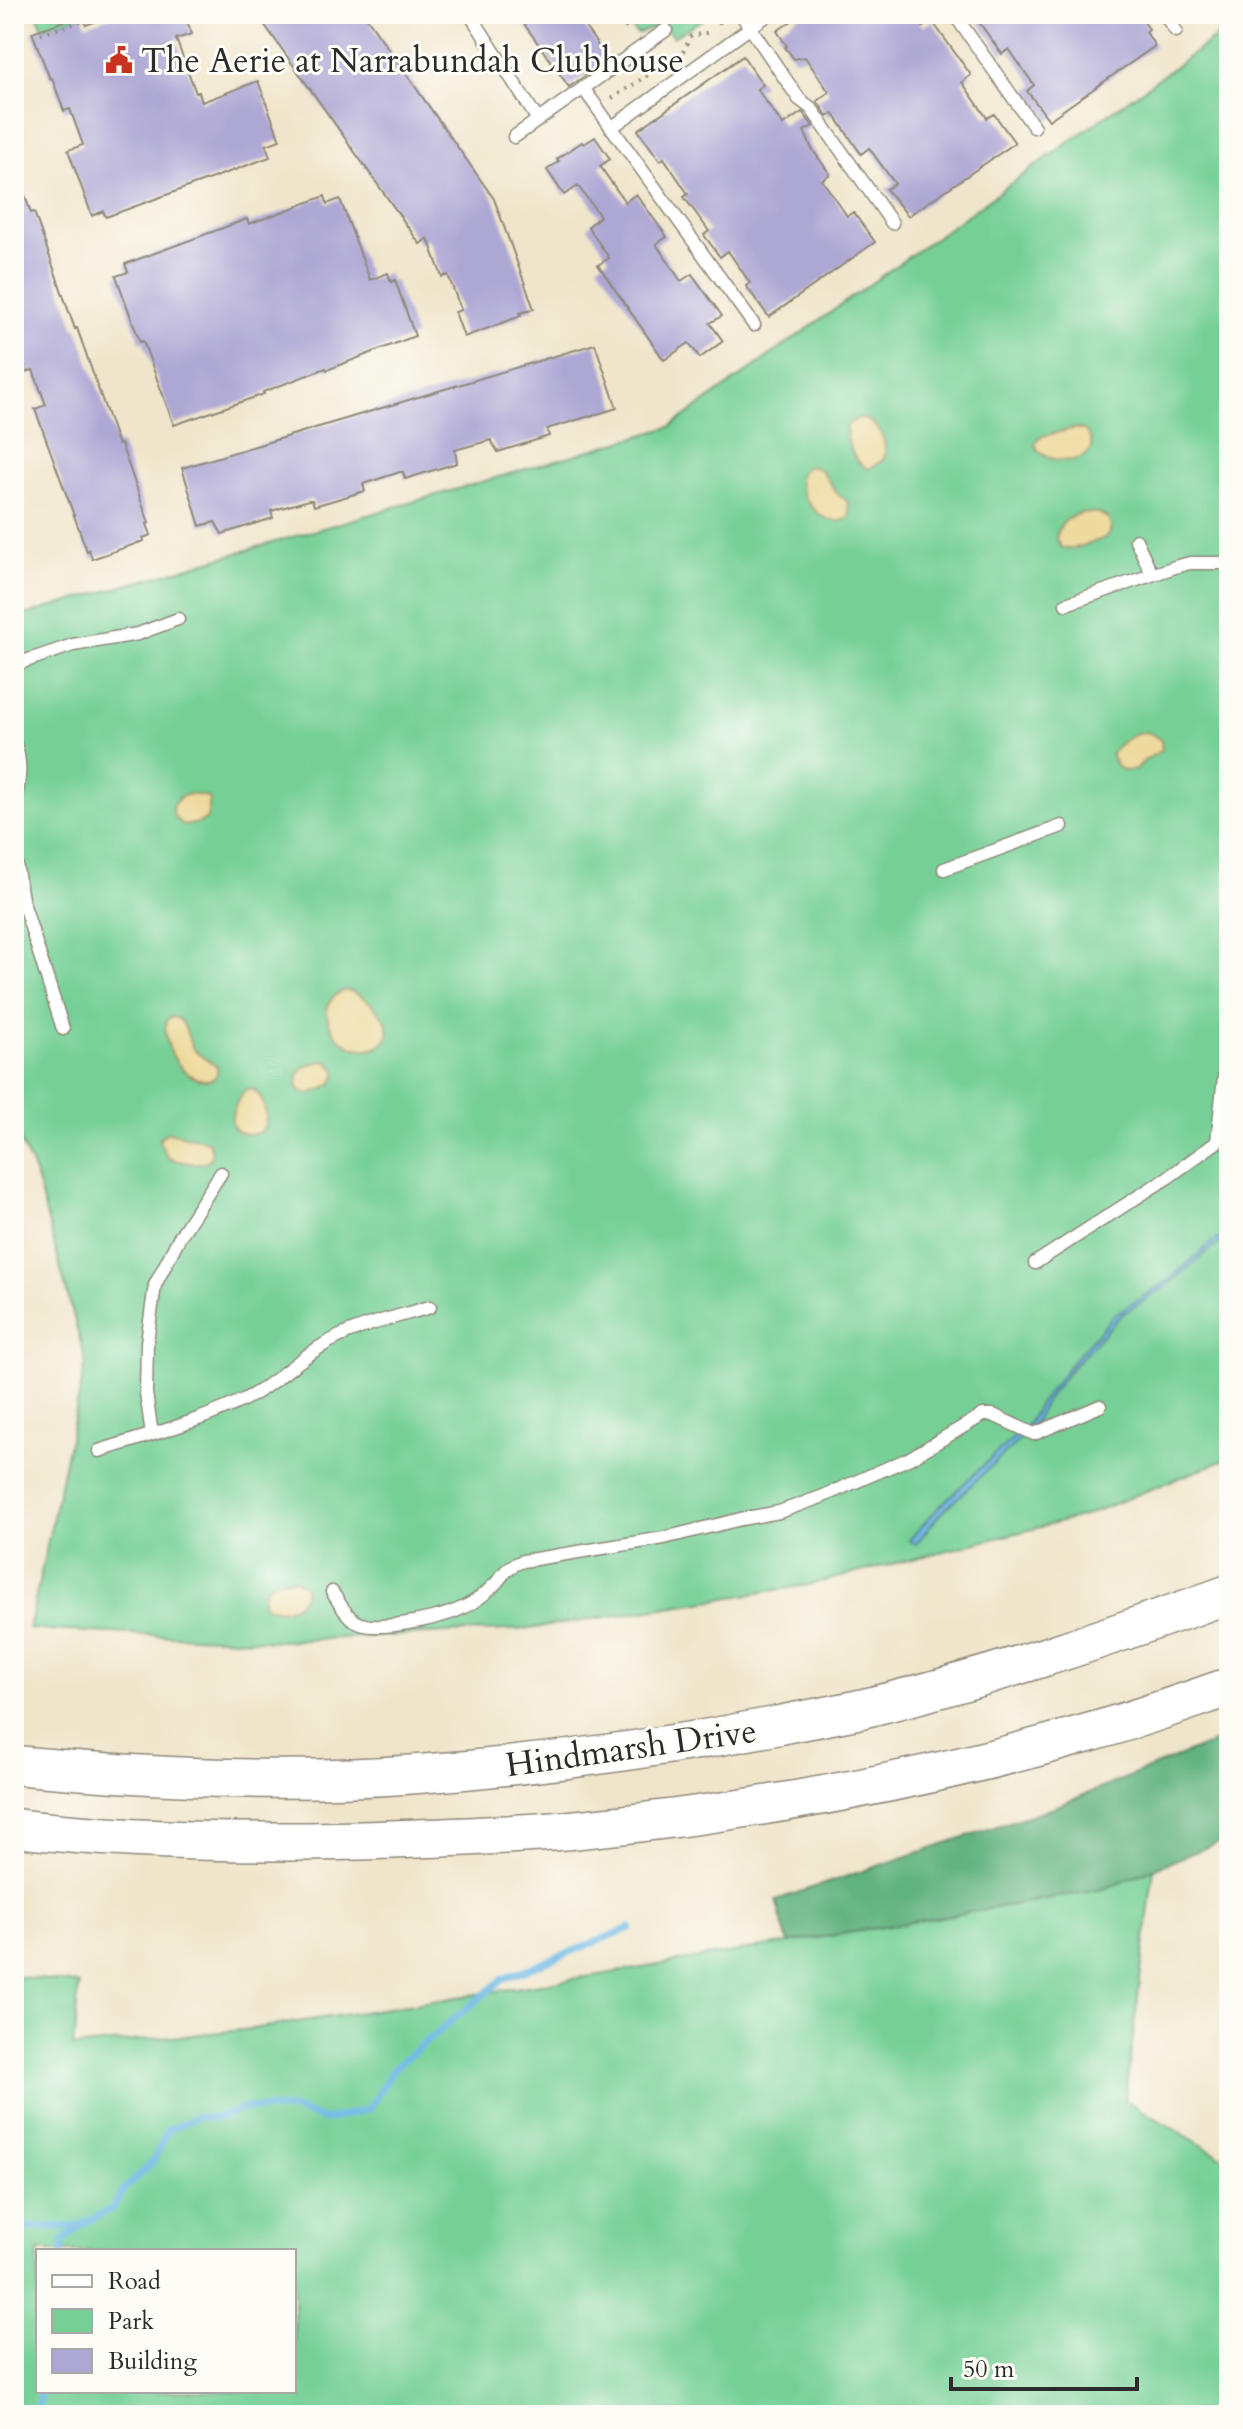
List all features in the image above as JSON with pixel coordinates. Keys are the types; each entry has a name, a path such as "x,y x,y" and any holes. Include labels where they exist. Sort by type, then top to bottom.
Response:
{"main road":[{"name":"Hindmarsh Drive","path":"14,1765 147,1775 313,1778 416,1775 644,1750 871,1706 979,1678 1229,1594"},
{"name":"Hindmarsh Drive","path":"14,1828 163,1840 241,1842 338,1842 570,1830 791,1800 948,1769 1087,1734 1229,1687"}],"lane":[{"path":"470,14 538,120"},
{"path":"741,14 799,99 811,108 892,223"},
{"path":"611,128 769,14"},
{"path":"954,14 1034,127"},
{"path":"1164,14 1176,31"},
{"path":"514,137 666,30"},
{"path":"583,88 754,325"},
{"path":"1136,540 1152,574"},
{"path":"1066,604 1190,563 1229,563"},
{"path":"14,665 73,645 138,634 178,619"},
{"path":"14,742 19,754 20,777 14,805"},
{"path":"944,869 1062,826"},
{"path":"14,851 22,899 63,1029"},
{"path":"1035,1263 1217,1142 1229,1031"},
{"path":"152,1434 146,1393 146,1355 155,1285 179,1238 221,1173"},
{"path":"99,1451 240,1402 269,1386 320,1347 349,1332 430,1307"},
{"path":"332,1592 349,1617 361,1624 400,1624 436,1617 461,1609 492,1588 507,1567 523,1561 664,1538 779,1512 910,1458 983,1415 993,1415 1034,1434 1100,1406"}],"path":[{"path":"41,34 105,14"},
{"path":"672,59 685,51 691,36 722,29 718,14"},
{"path":"597,108 660,67"}],"green space":[{"path":"37,14 86,14 43,28"},
{"path":"620,14 707,14 673,37 663,24 637,34"},
{"path":"1229,28 1229,1458 1081,1517 808,1585 529,1629 280,1641 29,1629 86,1363 35,1173 14,1128 14,618 670,427"},
{"path":"1229,1736 1229,1838 1104,1889 788,1943 776,1900 1057,1806"},
{"path":"1154,1868 1125,2100 1229,2161 1229,2415 14,2415 14,1976 79,1984 73,2047 252,2029 612,1973 1104,1889"}],"sand":[{"path":"858,418 876,427 885,445 884,459 869,469 855,457 847,438 847,425"},
{"path":"1076,428 1086,431 1091,442 1090,451 1083,457 1072,460 1049,458 1035,444 1039,437"},
{"path":"809,466 820,469 837,493 848,502 850,516 842,521 833,521 808,502 800,484 801,473"},
{"path":"1081,513 1098,513 1108,518 1110,533 1103,539 1078,547 1061,548 1056,539 1058,530 1068,519"},
{"path":"1148,732 1161,740 1162,750 1135,770 1125,771 1116,766 1111,754 1118,745 1132,736"},
{"path":"189,794 210,799 207,819 184,826 174,817 172,806 180,797"},
{"path":"346,990 364,998 387,1024 385,1041 376,1047 363,1049 350,1046 332,1028 328,1006 334,996"},
{"path":"170,1017 184,1025 195,1051 217,1066 213,1079 193,1077 177,1062 165,1031 166,1021"},
{"path":"323,1061 336,1070 334,1080 310,1094 302,1093 297,1085 301,1071 308,1065"},
{"path":"246,1089 255,1090 264,1106 265,1124 259,1133 239,1132 232,1121 236,1105"},
{"path":"169,1132 208,1141 211,1157 200,1163 168,1158 159,1141 162,1135"},
{"path":"295,1579 305,1586 297,1604 284,1609 264,1605 266,1587 282,1580"}],"water":[{"path":"1229,1233 1229,1238 1212,1248 1167,1286 1121,1315 1072,1367 1045,1402 1031,1429 939,1515 916,1544 909,1540 940,1506 1028,1424 1039,1404 1115,1314 1168,1281 1211,1243"}],"building":[{"path":"117,14 184,14 192,34 176,39 202,102 258,81 280,140 266,145 270,157 106,217 103,211 92,216 68,150 83,145 70,109 64,111 32,32 82,15 86,25"},
{"path":"257,14 364,14 494,199 534,309 464,337 455,312 461,310 448,275 442,277 428,238 420,244"},
{"path":"517,14 576,14 608,60 569,87"},
{"path":"802,14 915,14 923,27 932,21 971,75 962,82 987,118 994,114 1015,143 908,216 886,189 895,184 869,148 861,154 833,113 828,117 817,101 829,92 805,57 794,59 785,47 777,31"},
{"path":"973,14 1138,14 1149,29 1146,32 1155,46 1049,120 1027,91 1034,85 1009,49 1002,54"},
{"path":"743,56 763,85 757,89 783,125 802,112 813,126 804,131 812,149 830,174 822,180 847,216 853,212 875,242 769,317 746,286 750,283 728,251 720,257 704,235 709,231 684,197 688,194 664,158 660,161 638,130"},
{"path":"595,137 610,159 600,166 625,202 636,194 667,237 656,244 681,281 692,274 722,316 710,323 723,341 700,358 689,343 664,360 598,265 609,258 588,227 600,216 578,186 564,195 547,170 559,161 557,159"},
{"path":"14,173 17,173 31,213 34,212 149,523 151,535 143,538 144,541 92,559 35,409 46,405 33,370 21,374 14,354"},
{"path":"325,196 327,204 340,199 370,280 388,273 391,282 395,280 415,336 174,425 116,276 128,272 125,264 247,219 249,224"},
{"path":"595,344 617,408 547,429 549,436 498,452 491,440 455,450 457,463 405,479 403,472 400,472 363,484 365,491 314,506 309,500 271,511 273,518 222,534 215,522 200,526 182,468"}],"waterway":[{"path":"14,2228 79,2226 113,2208 125,2188 154,2160 168,2130 197,2117 218,2118 245,2108 292,2109 325,2120 368,2110 394,2068 503,1979 630,1928"},
{"path":"62,2249 63,2242 79,2226"},
{"path":"37,2415 41,2393"}],"place":[{"name":"The Aerie at Narrabundah Clubhouse","path":"119,60"}]}
